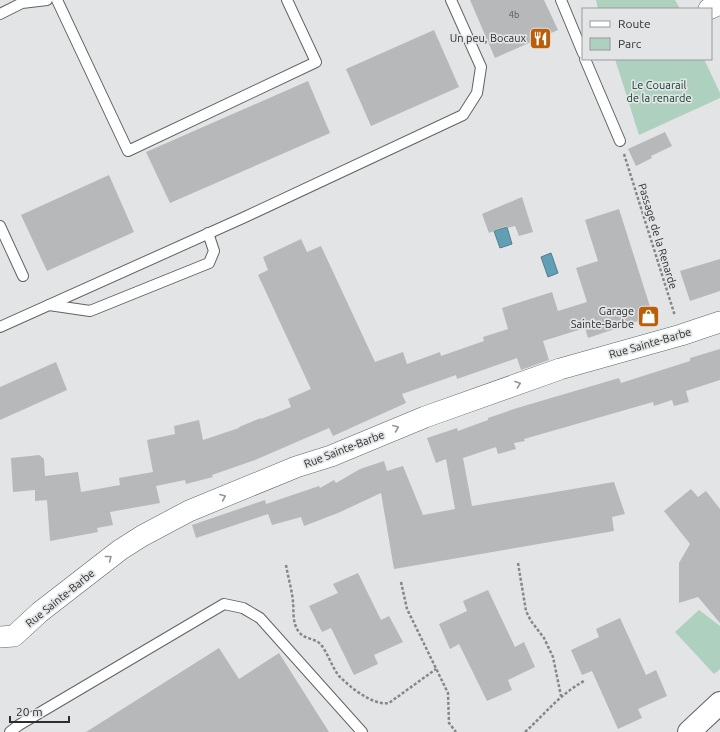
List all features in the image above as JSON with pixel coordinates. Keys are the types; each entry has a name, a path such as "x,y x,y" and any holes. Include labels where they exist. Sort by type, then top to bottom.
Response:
{"street":[{"name":"Rue Sainte-Barbe","path":"0,637 14,636 40,612 120,550 142,536 189,511 296,467 331,456 425,417 560,369 681,335 720,322"},
{"path":"688,732 720,703"}],"lane":[{"path":"0,14 22,2 47,0"},
{"path":"57,0 128,151 316,62 287,0"},
{"path":"0,327 463,115 477,93 481,67 451,0"},
{"path":"560,0 582,52"},
{"path":"585,60 620,141"},
{"path":"0,226 23,276"},
{"path":"49,305 90,311 209,263 214,251 208,233"},
{"path":"10,732 19,725 224,604 243,608 260,618 362,732"}],"path":[{"name":"Passage de la Renarde","path":"620,141 681,335"},
{"path":"518,563 526,611 531,621 544,638 553,657 561,696"},
{"path":"286,565 293,603 292,612 296,628 300,634 319,642 339,676 371,700 384,704 389,703 436,669"},
{"path":"401,582 406,608 448,692 449,723 456,732"},
{"path":"525,732 561,696 584,681"}],"green space":[{"path":"596,0 675,0 679,8 598,8"},
{"name":"Le Couarail de la renarde","path":"615,60 704,60 720,93 720,98 639,135"},
{"path":"699,610 720,626 720,669 714,674 675,632"}],"water":[{"path":"507,227 512,244 500,248 494,231"},
{"path":"551,253 558,273 548,277 541,257"}],"building":[{"path":"470,0 544,0 558,30 495,58"},
{"path":"434,30 459,87 371,126 346,69"},
{"path":"308,81 330,133 170,203 146,152"},
{"path":"665,132 672,146 651,156 652,158 636,166 628,149"},
{"path":"109,175 134,232 47,271 21,215"},
{"path":"522,197 533,232 519,236 515,226 507,228 506,226 489,233 482,214"},
{"path":"619,209 653,316 588,338 585,328 543,341 549,360 521,370 517,358 457,379 456,375 402,394 406,403 333,436 329,428 255,460 212,475 213,477 186,484 185,480 156,486 160,503 110,512 113,525 97,528 98,532 50,541 47,500 35,501 35,490 13,492 11,458 39,455 44,459 45,476 78,472 81,492 120,485 119,478 153,472 147,440 175,434 174,426 199,420 203,440 239,428 291,407 288,399 311,389 258,275 268,270 263,257 301,239 307,252 321,246 375,362 403,352 407,364 440,352 441,356 484,341 483,337 508,329 502,308 552,292 558,311 587,302 576,268 598,261 585,220"},
{"path":"720,259 720,291 690,301 680,271"},
{"path":"720,349 720,380 686,391 689,402 674,406 672,400 654,406 653,402 524,439 525,441 514,443 516,449 498,454 496,447 463,458 472,506 614,482 625,514 612,517 614,531 394,569 381,493 338,513 304,526 301,517 272,525 268,514 196,538 192,525 265,500 266,504 319,486 320,488 334,480 336,483 360,469 384,461 387,471 403,466 423,515 455,509 446,459 436,463 427,438 457,428 458,431 488,420 488,418 517,408 619,378 621,383 690,361 690,358"},
{"path":"56,362 67,390 0,420 0,387"},
{"path":"691,489 698,497 706,491 720,509 720,623 698,597 679,603 679,563 690,544 664,511"},
{"path":"358,573 381,620 389,616 403,642 374,655 378,664 354,675 331,628 322,632 309,606 338,593 333,584"},
{"path":"488,590 515,647 524,642 535,667 508,680 512,690 487,701 459,644 450,649 439,624 467,611 463,601"},
{"path":"620,618 646,675 656,670 667,696 638,709 642,718 618,729 592,671 582,675 571,650 599,637 596,629"},
{"path":"219,648 239,679 279,653 329,732 86,732"}],"place":[{"name":"Un peu, Bocaux","path":"541,38"},
{"name":"Garage Sainte-Barbe","path":"649,317"}]}
